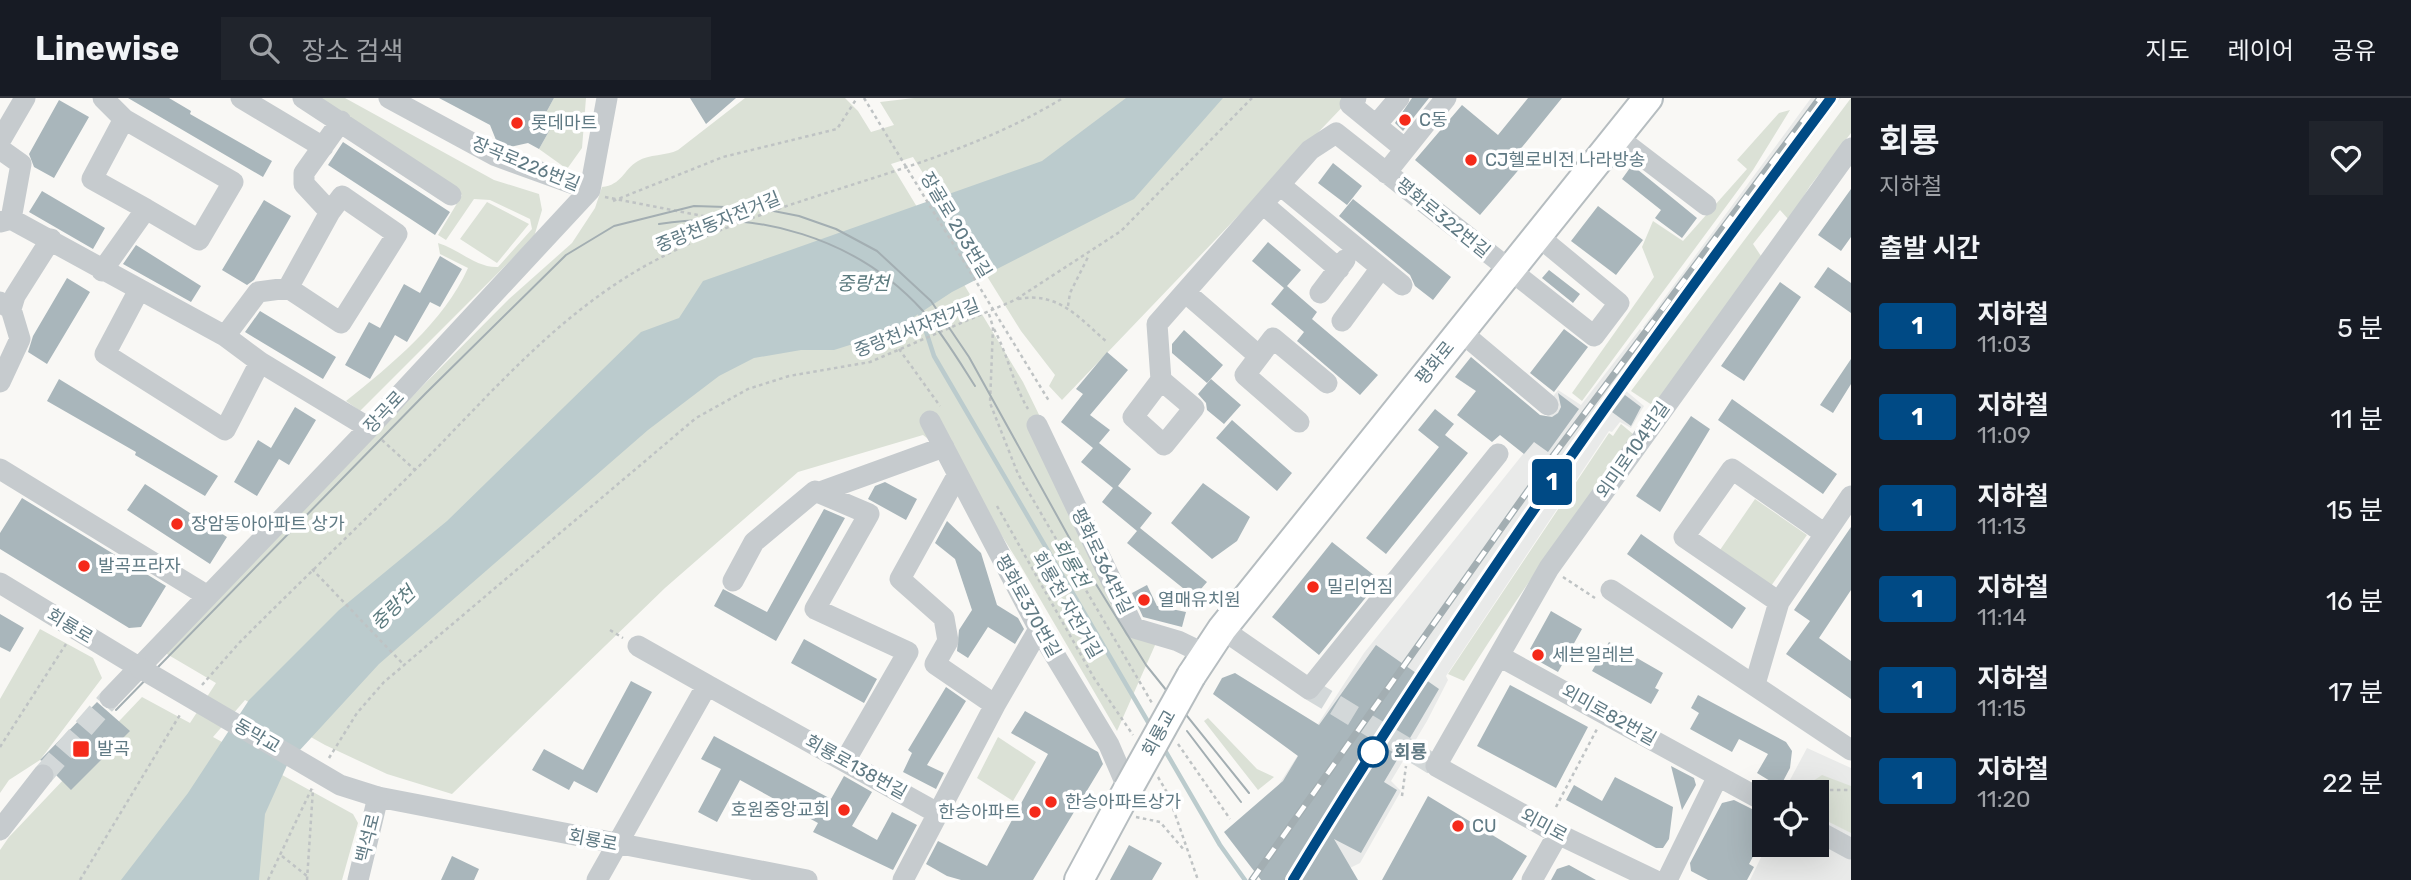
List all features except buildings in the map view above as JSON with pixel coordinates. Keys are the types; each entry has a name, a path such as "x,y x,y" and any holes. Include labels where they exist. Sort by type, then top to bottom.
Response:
{"main road":[{"name":"평화로","path":"1198,665 1222,629 1648,98"},
{"name":"회룡교","path":"1128,789 1198,665"},
{"path":"1079,880 1128,789"}],"street":[{"path":"0,141 25,98"},
{"path":"103,98 124,119 233,182 199,240 92,179 124,119"},
{"path":"241,98 323,147"},
{"path":"279,121 291,98"},
{"path":"303,98 452,195"},
{"name":"장곡로226번길","path":"389,98 496,156 590,190"},
{"path":"590,190 607,98"},
{"path":"1356,98 1350,104 1405,149"},
{"path":"1376,125 1399,98"},
{"path":"1410,98 1431,116"},
{"name":"평화로322번길","path":"1446,98 1386,173 1594,336 1619,303 1538,236"},
{"path":"330,212 304,184 304,173 341,121"},
{"path":"1161,380 1157,324 1185,292 1211,279 1263,204 1310,150 1336,133 1386,173"},
{"path":"1617,136 1706,205"},
{"name":"외미로104번길","path":"1436,766 1549,568 1851,148"},
{"path":"0,149 21,164 6,220 51,239 102,271 225,336 260,362 369,428"},
{"path":"1280,185 1402,285"},
{"name":"장곡로","path":"110,698 369,428 590,190"},
{"path":"225,336 258,292 288,288 341,323 397,234 342,196 330,212 288,288"},
{"path":"1263,204 1339,269"},
{"path":"102,271 146,208"},
{"path":"0,382 20,339 6,306 51,239"},
{"path":"1320,293 1355,247"},
{"path":"1342,321 1381,268"},
{"path":"139,290 105,354 225,430 260,362"},
{"path":"1185,292 1259,356"},
{"path":"1460,331 1548,405"},
{"path":"1299,422 1245,375 1273,338 1327,383"},
{"name":"평화로370번길","path":"935,415 944,447 1039,629 1109,745 1128,789"},
{"name":"평화로364번길","path":"1033,419 1134,628 1178,641 1198,665"},
{"path":"733,581 754,542 815,491 817,493 944,447"},
{"path":"1222,629 1309,690 1498,454"},
{"path":"0,469 206,595"},
{"path":"1779,602 1684,537 1732,469 1825,534"},
{"path":"958,474 900,579 944,618 948,641 935,664 995,705"},
{"path":"817,493 869,514 815,609 847,621 908,652 845,761"},
{"path":"1755,684 1779,602 1851,496"},
{"name":"회룡로","path":"0,583 140,668"},
{"path":"1611,590 1851,750"},
{"path":"903,880 995,705 1039,629"},
{"name":"회룡로138번길","path":"638,646 939,814"},
{"name":"외미로82번길","path":"1499,656 1752,794"},
{"name":"동막교","path":"140,668 340,785 378,797"},
{"path":"597,880 707,685"},
{"name":"외미로","path":"1436,766 1558,834 1654,880"},
{"path":"0,830 43,775"},
{"path":"1667,880 1718,776"},
{"name":"회룡로","path":"378,797 807,880"},
{"name":"백석로","path":"358,880 378,797"},
{"path":"1532,880 1558,834"},
{"path":"1829,837 1851,849"}],"path":[{"path":"613,201 723,158 837,129 857,98"},
{"name":"장골로 203번길","path":"864,98 1049,401"},
{"name":"중랑천동자전거길","path":"387,648 312,569 571,314 611,285 656,260 739,223 972,145 1029,119 1063,98"},
{"name":"중랑천서자전거길","path":"387,648 404,665 668,440 713,407 769,382 852,366 899,349 1015,300 1090,253 1130,222 1252,98"},
{"path":"590,190 613,201 739,223"},
{"path":"1068,306 1070,293 1090,253"},
{"path":"1015,300 1028,298 1068,306 1108,343"},
{"name":"회룡천 자전거길","path":"987,313 993,327 990,403 1018,474 1158,713"},
{"path":"993,327 1003,345 1017,390 1033,419"},
{"path":"899,349 935,415"},
{"path":"369,428 415,470"},
{"name":"회룡천 자전거길","path":"993,501 1094,678 1139,746"},
{"path":"1549,568 1602,603 1611,590"},
{"path":"0,747 75,629"},
{"path":"1556,807 1600,724"},
{"path":"1172,735 1230,819"},
{"path":"1402,796 1406,766"},
{"path":"1154,770 1168,794 1198,880"},
{"path":"307,878 314,784"},
{"path":"1829,790 1851,790"},
{"path":"1135,817 1160,822 1187,854"},
{"path":"282,856 307,878"},
{"path":"268,880 272,874"}],"shaded area":[{"path":"310,98 345,98 494,180 539,194 542,210 534,237 360,411 346,401 381,373 431,324 458,288 468,268 440,254 438,243 482,265 498,267 532,229 530,219 490,200 474,199 446,240 438,235 462,195"},
{"path":"554,98 586,98 582,148 567,169 539,149 552,126 542,120"},
{"path":"745,98 845,98 858,111 871,132 894,125 880,102 914,98 1351,98 1062,400 1049,386 1055,375 1021,331 913,157 891,164 1023,382 1134,609 1156,643 1117,731 1019,563 953,458 923,435 798,472 665,588 452,794 387,774 325,745 245,700 213,737 353,814 358,823 342,880 0,880 0,850 9,837 142,697 190,723 216,683 160,650 509,299 572,243 595,208 602,187 614,183 642,159 678,150"},
{"path":"1811,98 1841,98 1660,343 1643,327"},
{"path":"1851,98 1851,133 1810,186 1789,220 1780,210 1753,244 1763,259 1572,520 1464,681 1448,674 1609,433 1613,436 1621,424 1633,434 1652,405 1631,391"},
{"path":"1790,110 1753,170 1582,401 1572,393 1654,277 1642,247 1653,221 1683,241 1747,169 1737,160 1779,113"},
{"path":"487,202 529,224 497,263 460,239"},
{"path":"1640,329 1658,347 1625,390 1644,406 1631,428 1620,422 1612,432 1609,431 1446,676 1448,680 1427,721 1391,781 1401,791 1360,863 1346,870 1276,789 1364,653 1551,419 1542,411 1558,390 1581,405"},
{"path":"1755,499 1807,535 1771,586 1720,550"},
{"path":"40,629 93,658 102,678 40,760 9,780 0,793 0,699"},
{"path":"1208,718 1257,769 1274,777 1258,790 1204,721"},
{"path":"998,737 1036,762 1013,801 977,778"},
{"path":"1807,748 1851,768 1851,880 1750,880 1761,857 1829,857 1829,780 1790,780"},
{"path":"1822,775 1851,786 1851,833 1829,822 1829,780 1814,780"}],"water":[{"name":"중랑천","path":"1126,98 1223,98 1134,199 952,292 891,332 834,350 801,350 754,358 719,376 648,430 379,664 288,763 265,814 259,880 121,880 188,793 249,700 339,610 447,521 641,332 679,318 703,281 1042,161"}],"waterway":[{"name":"회룡천","path":"918,307 934,356 1151,727"},
{"name":"회룡천","path":"1163,747 1220,845 1245,880"}],"tunnel":[{"path":"1309,689 1436,766"},
{"path":"43,775 110,698"}],"tram line":[{"path":"116,710 426,393 566,255 614,226 694,206 758,208 799,216 836,229 877,251 931,301 969,357 1086,568 1146,665 1249,793"},
{"path":"659,224 695,220 767,225 836,247 867,264 896,285 923,311 975,386"},
{"path":"1187,731 1241,802"}],"railway":[{"path":"1252,880 1544,468 1820,98"},
{"path":"1293,880 1463,612 1682,301"}],"metro line":[{"name":"1","path":"1293,880 1463,612 1591,425 1831,98"}],"place":[{"name":"C동","path":"1405,120"},
{"name":"롯데마트","path":"517,123"},
{"name":"CJ헬로비전 나라방송","path":"1471,160"},
{"name":"장암동아아파트 상가","path":"177,524"},
{"name":"발곡프라자","path":"84,566"},
{"name":"밀리언짐","path":"1313,587"},
{"name":"열매유치원","path":"1144,600"},
{"name":"세븐일레븐","path":"1538,655"},
{"name":"발곡","path":"81,749"},
{"name":"회룡","path":"1373,752"},
{"name":"한승아파트상가","path":"1051,802"},
{"name":"호원중앙교회","path":"844,810"},
{"name":"한승아파트","path":"1035,812"},
{"name":"CU","path":"1458,826"}]}
